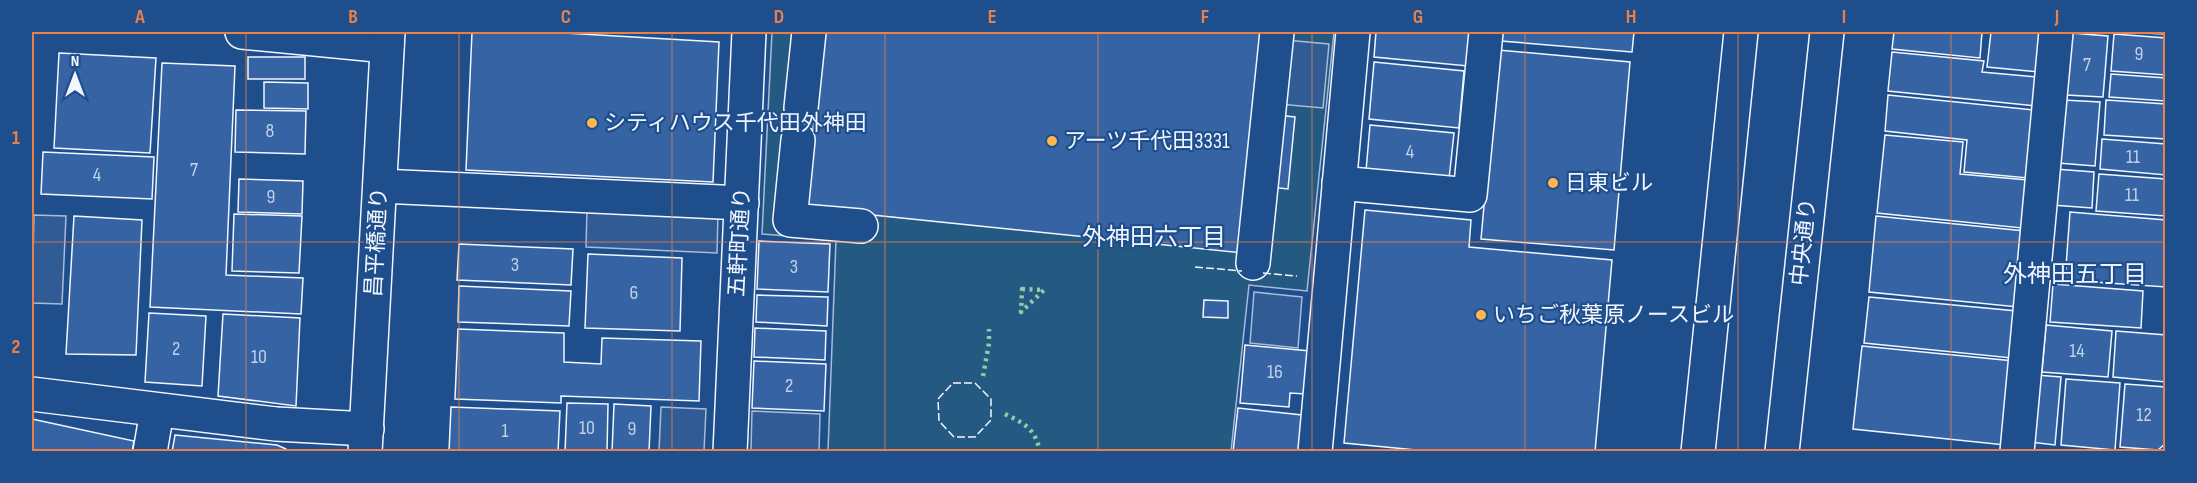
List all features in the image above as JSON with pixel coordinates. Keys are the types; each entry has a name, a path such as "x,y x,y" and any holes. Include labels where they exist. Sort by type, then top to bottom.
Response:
{"street":[{"path":"242,32 388,39"},
{"name":"五軒町通り","path":"730,452 749,32"},
{"path":"801,108 809,32"},
{"path":"1253,263 1277,32"},
{"path":"1315,452 1353,32"},
{"path":"1339,183 1470,195 1486,32"},
{"path":"1698,452 1741,32"},
{"name":"中央通り","path":"1782,452 1827,32"},
{"path":"2018,452 2056,32"},
{"name":"昌平橋通り","path":"366,440 388,39"},
{"path":"798,140 790,220 861,226"},
{"path":"380,186 742,203"},
{"path":"32,394 276,424 366,440"},
{"path":"150,452 157,411"}],"shaded area":[{"path":"772,32 1334,32 1307,291 1249,285 1231,451 828,451 836,240 762,234"},
{"path":"1285,40 1329,44 1323,108 1279,104"},
{"path":"587,209 718,214 717,253 586,247"},
{"path":"34,215 66,216 62,304 32,303"},
{"path":"1254,292 1302,297 1298,348 1250,343"},
{"path":"661,407 706,409 704,451 659,451"},
{"path":"752,411 820,414 819,451 751,451"}],"building":[{"name":"シティハウス千代田外神田","path":"472,32 547,32 719,42 713,182 466,170"},
{"name":"アーツ千代田3331","path":"823,32 1266,32 1258,113 1295,117 1288,189 1251,185 1243,253 805,208"},
{"path":"1376,32 1472,32 1468,66 1374,57"},
{"path":"1502,32 1634,32 1632,52 1501,41"},
{"path":"1894,32 1982,32 1980,58 1892,49"},
{"path":"1991,32 2043,32 2039,72 1987,67"},
{"path":"2166,32 2166,34 2142,33"},
{"path":"2071,33 2108,36 2103,97 2066,95"},
{"path":"2114,34 2166,38 2166,75 2111,71"},
{"name":"日東ビル","path":"1498,50 1630,62 1614,250 1481,239"},
{"path":"1892,52 1984,61 1982,72 2038,77 2036,106 1888,91"},
{"path":"59,53 156,58 150,153 54,148"},
{"path":"248,57 305,57 305,79 248,79"},
{"path":"1374,62 1464,71 1459,128 1369,119"},
{"path":"162,63 235,66 226,275 303,278 301,314 150,307"},
{"path":"2111,74 2166,78 2166,101 2109,97"},
{"path":"264,82 308,83 308,109 264,108"},
{"path":"1888,95 2034,110 2028,178 1964,172 1967,140 1885,131"},
{"path":"2063,100 2100,102 2095,166 2058,163"},
{"path":"2106,100 2166,104 2166,139 2104,135"},
{"path":"236,110 306,111 305,154 235,152"},
{"path":"1370,125 1454,133 1449,179 1366,171"},
{"path":"1885,135 1963,142 1960,174 2028,180 2022,228 1877,213"},
{"path":"2102,139 2166,144 2166,175 2100,169"},
{"path":"43,152 154,157 152,199 41,194"},
{"path":"2055,169 2094,172 2092,208 2052,205"},
{"path":"2099,174 2166,179 2166,216 2096,211"},
{"path":"239,179 303,181 302,214 238,212"},
{"name":"いちご秋葉原ノースビル","path":"1365,210 1471,220 1469,247 1612,260 1595,452 1437,452 1344,443"},
{"path":"2070,212 2166,220 2166,287 2065,280"},
{"path":"234,214 302,216 299,273 232,271"},
{"path":"74,216 142,220 136,355 66,354"},
{"path":"1876,216 2025,231 2018,307 1869,292"},
{"path":"759,241 830,244 828,292 757,289"},
{"path":"459,244 573,249 571,285 457,280"},
{"path":"588,254 682,258 680,331 585,328"},
{"path":"2053,284 2143,291 2141,328 2050,322"},
{"path":"459,286 571,291 569,326 458,322"},
{"path":"757,295 828,297 827,326 756,322"},
{"path":"1869,297 2017,311 2012,358 1864,343"},
{"path":"1204,300 1228,301 1228,318 1203,317"},
{"path":"149,313 206,316 202,386 145,382"},
{"path":"223,314 300,318 296,406 218,396"},
{"path":"2046,325 2112,331 2108,377 2042,372"},
{"path":"755,328 826,331 825,360 754,357"},
{"path":"458,329 564,333 564,362 601,364 602,338 701,341 699,401 561,396 561,403 455,399"},
{"path":"2116,331 2166,335 2166,382 2113,377"},
{"path":"1245,345 1310,351 1306,394 1290,393 1289,407 1240,403"},
{"path":"1862,346 2014,361 2005,445 1853,429"},
{"path":"754,361 826,364 824,411 752,408"},
{"path":"2036,375 2061,377 2055,445 2030,442"},
{"path":"2066,379 2120,383 2115,450 2061,445"},
{"path":"2125,384 2166,387 2166,443 2158,450 2120,447"},
{"path":"567,403 608,404 607,452 565,452"},
{"path":"614,404 651,406 649,452 612,452"},
{"path":"451,407 560,411 558,452 449,452"},
{"path":"1238,408 1302,415 1299,452 1233,452"},
{"path":"32,419 134,441 132,452 32,452"},
{"path":"175,435 277,445 286,449 286,452 172,452"}],"hedge":[{"path":"1022,289 1044,290 1021,312 1022,289"},
{"path":"983,376 989,329"},
{"path":"1005,414 1032,432 1040,452"}],"fence":[{"path":"1195,267 1242,271"},
{"path":"1263,273 1297,276"},
{"path":"953,383 975,383 991,399 991,420 975,437 954,437 939,421 938,399 953,383"}],"place":[{"name":"シティハウス千代田外神田","path":"592,123"},
{"name":"アーツ千代田3331","path":"1052,141"},
{"name":"日東ビル","path":"1553,183"},
{"name":"いちご秋葉原ノースビル","path":"1481,315"}],"district":[{"name":"外神田六丁目","path":"1154,237"},
{"name":"外神田五丁目","path":"2075,274"}]}
